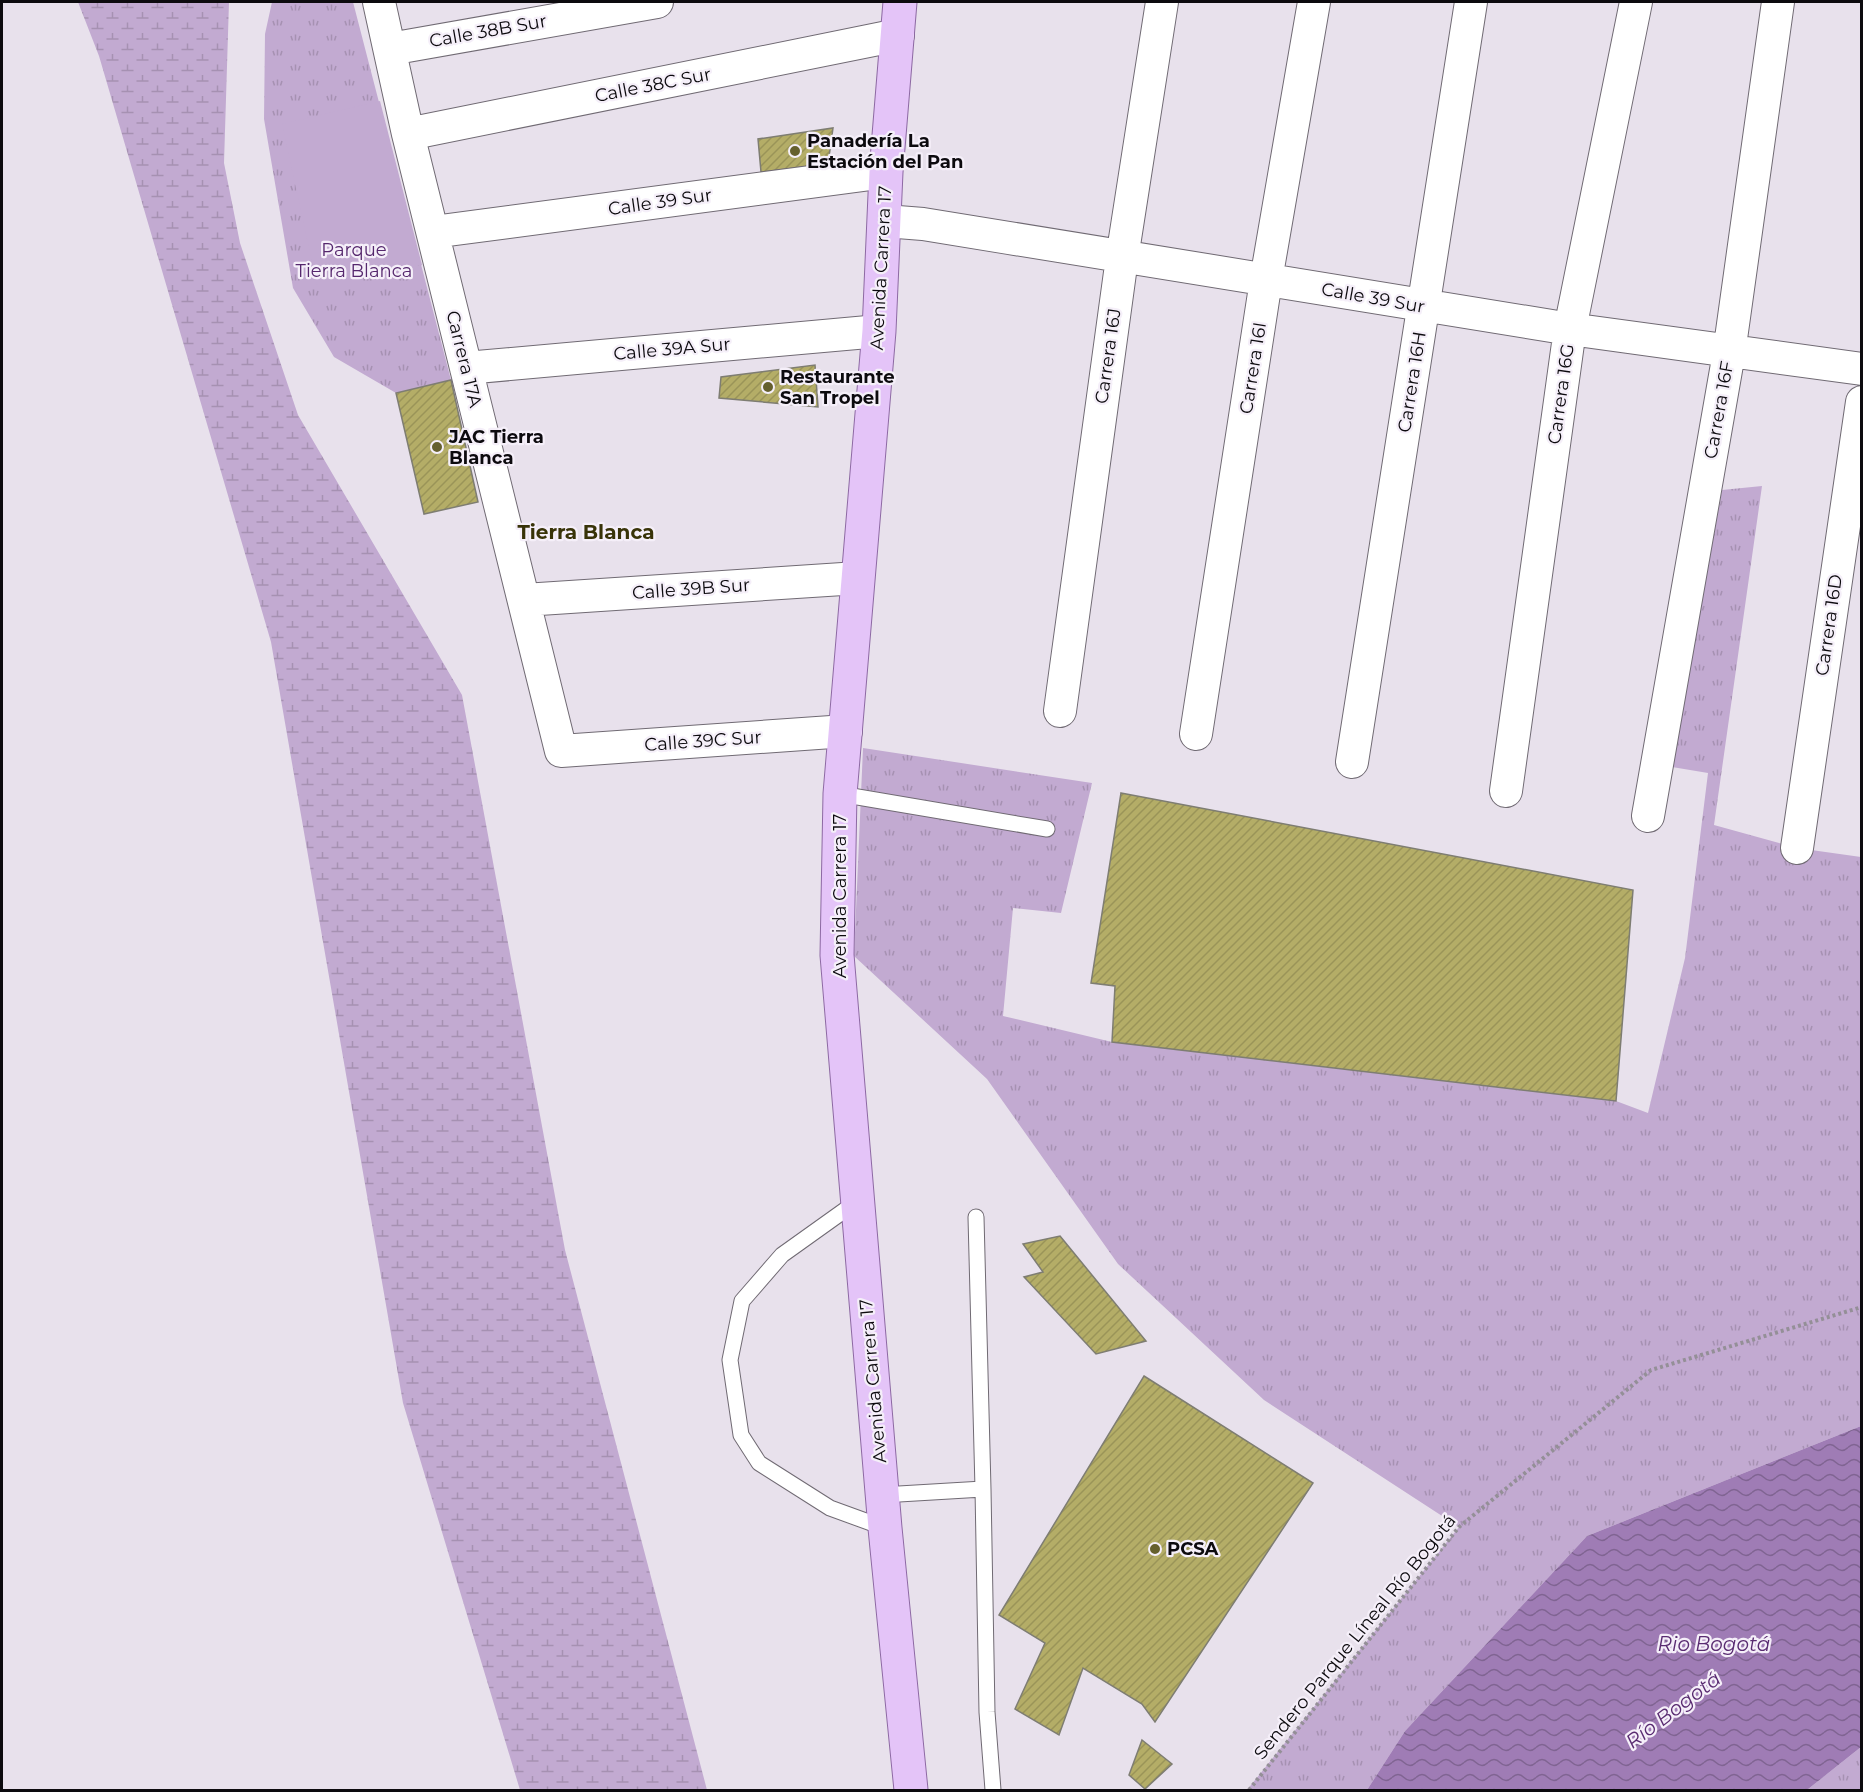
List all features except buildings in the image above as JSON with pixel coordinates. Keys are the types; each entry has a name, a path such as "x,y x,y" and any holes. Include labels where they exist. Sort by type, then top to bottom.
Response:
{"main road":[{"name":"Avenida Carrera 17","path":"900,2 886,172 879,331 840,794 837,955 882,1495 911,1791"}],"street":[{"name":"Carrera 17A","path":"380,2 408,134 561,751"},
{"name":"Calle 38B Sur","path":"390,49 657,2"},
{"name":"Carrera 16J","path":"1060,711 1122,258 1162,2"},
{"name":"Carrera 16I","path":"1196,734 1267,279 1314,2"},
{"name":"Carrera 16H","path":"1352,762 1471,2"},
{"name":"Carrera 16G","path":"1506,790 1570,329 1636,2"},
{"name":"Carrera 16F","path":"1648,816 1729,353 1778,2"},
{"name":"Calle 38C Sur","path":"408,134 898,35"},
{"name":"Calle 39 Sur","path":"433,232 886,172"},
{"name":"Calle 39 Sur","path":"885,220 923,224 1570,329 1729,353 1862,369"},
{"name":"Calle 39A Sur","path":"466,368 879,331"},
{"name":"Carrera 16D","path":"1797,848 1862,402"},
{"name":"Calle 39B Sur","path":"524,600 858,579"},
{"name":"Calle 39C Sur","path":"561,751 846,731"}],"lane":[{"path":"840,794 1047,829"},
{"path":"859,1200 782,1255 742,1301 730,1360 741,1435 759,1463 830,1508 885,1528"},
{"path":"976,1217 987,1712 993,1791"},
{"path":"882,1495 983,1490"}],"path":[{"name":"Sendero Parque Líneal Río Bogotá","path":"1249,1791 1459,1527 1651,1370 1862,1307"}],"green space":[{"path":"78,2 229,2 224,163 240,243 298,415 462,695 565,1250 707,1790 520,1790 403,1403 271,642 99,56"},
{"name":"Parque Tierra Blanca","path":"272,2 353,2 451,380 396,393 334,357 293,288 264,119 265,34"},
{"path":"380,101 422,265 317,285 282,124"},
{"path":"1762,486 1714,825 1797,848 1861,857 1861,1426 1587,1536 1405,1731 1367,1790 1247,1790 1459,1527 1264,1400 1118,1264 987,1079 854,956 863,748 1092,783 1061,913 1013,908 1003,1016 1112,1042 1616,1101 1648,1113 1685,958 1708,773 1672,767 1722,490"},
{"path":"1861,1747 1861,1790 1807,1790"}],"water":[{"name":"Rio Bogotá","path":"1861,1426 1861,1747 1807,1790 1367,1790 1405,1731 1587,1536"}],"place":[{"name":"Panadería La Estación del Pan","path":"795,151"},
{"name":"Restaurante San Tropel","path":"768,387"},
{"name":"JAC Tierra Blanca","path":"437,447"},
{"name":"PCSA","path":"1155,1549"}],"district":[{"name":"Tierra Blanca","path":"586,532"}],"water label":[{"name":"Río Bogotá","path":"1673,1710"}]}
